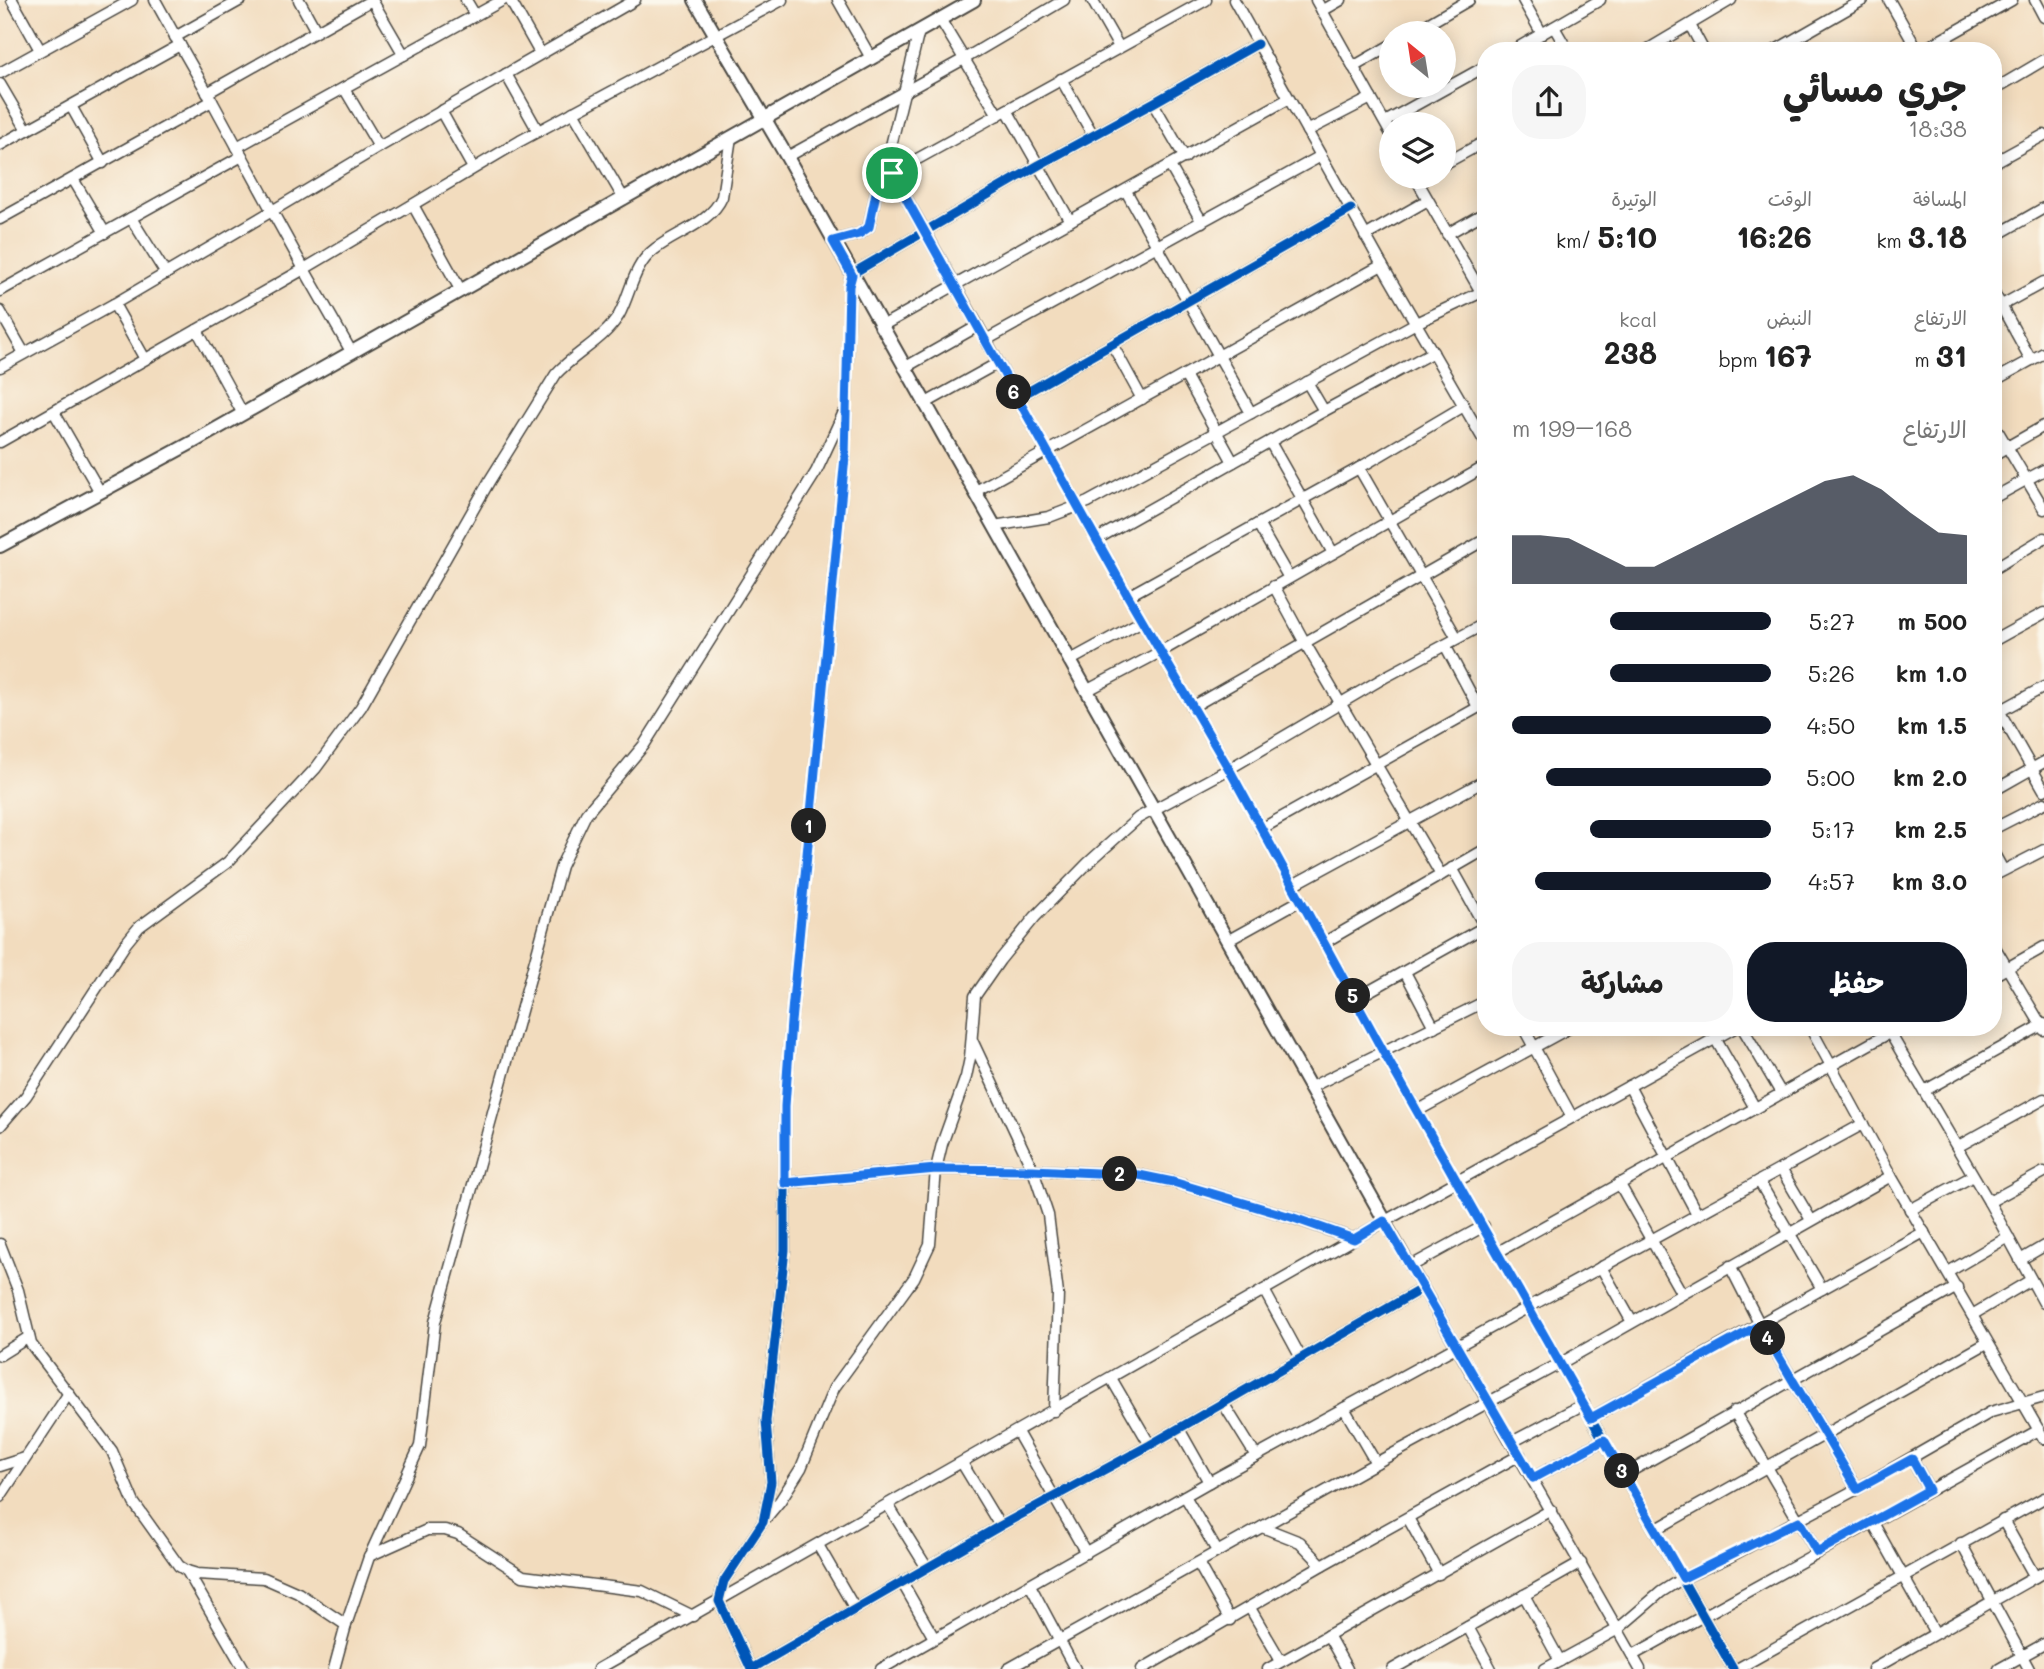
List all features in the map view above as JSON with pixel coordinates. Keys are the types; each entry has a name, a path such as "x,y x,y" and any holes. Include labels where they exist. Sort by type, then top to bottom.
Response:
{"street":[{"path":"12,0 40,50"},
{"path":"0,73 132,0"},
{"path":"155,0 352,353"},
{"path":"0,145 71,106 241,0"},
{"path":"299,0 316,31"},
{"path":"0,219 103,163 316,31 372,0 404,55"},
{"path":"466,0 475,15"},
{"path":"0,291 131,218 344,88 503,0"},
{"path":"510,0 540,53"},
{"path":"0,367 166,274 379,147 635,0"},
{"path":"695,0 787,158 1384,1221 1640,1669"},
{"path":"0,442 304,269 538,131 782,0"},
{"path":"838,0 871,58"},
{"path":"0,546 352,353 974,0"},
{"path":"787,158 1064,0"},
{"path":"1091,0 1119,47"},
{"path":"833,241 859,234 869,227 876,193 892,173 1206,0"},
{"path":"1234,0 1365,236 1477,428"},
{"path":"1316,0 1379,112"},
{"path":"1322,11 1341,0"},
{"path":"1523,0 1542,34"},
{"path":"1528,42 1600,0"},
{"path":"1661,42 1731,0"},
{"path":"1790,42 1863,0"},
{"path":"1889,0 1915,42"},
{"path":"1943,42 2012,0"},
{"path":"2035,0 2044,17"},
{"path":"1432,21 1464,1"},
{"path":"940,19 964,59 1040,165 1070,221"},
{"path":"1690,25 1699,42"},
{"path":"1554,27 1563,42"},
{"path":"919,31 888,158 892,173 1142,621 1229,769 1384,1053 1735,1669 2044,1498"},
{"path":"763,1522 771,1482 766,1421 785,1250 785,1106 791,1022 845,457 849,282 852,275 925,231 1257,44"},
{"path":"1353,67 1379,52"},
{"path":"2002,85 2044,60"},
{"path":"1403,112 1477,71"},
{"path":"506,74 538,131"},
{"path":"1061,79 1093,135"},
{"path":"0,84 27,130"},
{"path":"344,88 379,147"},
{"path":"1307,131 1371,98"},
{"path":"880,327 1288,99"},
{"path":"1153,103 1185,158"},
{"path":"71,106 103,163"},
{"path":"441,111 473,168"},
{"path":"573,112 624,199"},
{"path":"2002,156 2044,135"},
{"path":"0,1126 26,1097 139,927 228,862 316,768 340,737 361,707 490,480 556,374 607,331 614,322 639,267 652,251 706,218 719,205 731,137"},
{"path":"1456,157 1477,146"},
{"path":"986,340 1321,156"},
{"path":"1170,166 1202,222"},
{"path":"74,179 105,233"},
{"path":"1422,189 1477,280"},
{"path":"1126,191 1251,413"},
{"path":"1365,236 1428,200"},
{"path":"413,205 461,291"},
{"path":"2002,232 2044,208"},
{"path":"1017,398 1351,209"},
{"path":"1447,234 1477,217"},
{"path":"131,218 166,274"},
{"path":"974,492 1382,265"},
{"path":"2002,305 2044,282"},
{"path":"994,526 1049,517 1079,506 1416,323 1477,294"},
{"path":"114,304 145,359"},
{"path":"0,311 24,353"},
{"path":"2002,316 2031,360"},
{"path":"904,368 978,326"},
{"path":"197,330 243,414"},
{"path":"1113,346 1142,399"},
{"path":"1097,539 1433,352"},
{"path":"2002,376 2044,353"},
{"path":"924,404 999,363"},
{"path":"1185,375 1233,462"},
{"path":"1307,382 1324,411"},
{"path":"1128,596 1359,468 1464,406"},
{"path":"334,1669 369,1557 420,1447 435,1322 555,884 570,844 586,814 644,745 816,472 845,411"},
{"path":"54,412 100,492"},
{"path":"2002,450 2044,426"},
{"path":"2002,438 2044,509"},
{"path":"1270,442 1333,553"},
{"path":"1359,468 1457,638"},
{"path":"2002,493 2044,470"},
{"path":"1086,691 1160,652 1477,471"},
{"path":"1258,524 1289,578"},
{"path":"2002,564 2044,538"},
{"path":"1192,707 1477,544"},
{"path":"1274,586 1441,875"},
{"path":"2002,636 2044,613"},
{"path":"1069,661 1142,621"},
{"path":"1423,1288 751,1669 719,1601 724,1581 801,1468 834,1388 914,1278 930,1244 936,1169 945,1134 966,1077 975,996 1000,960 1035,917 1127,827 1153,809 1229,769 1477,628"},
{"path":"1445,645 1477,697"},
{"path":"2002,710 2044,687"},
{"path":"1261,829 1477,708"},
{"path":"2002,715 2044,790"},
{"path":"2002,786 2044,762"},
{"path":"1293,885 1477,784"},
{"path":"2002,824 2044,803"},
{"path":"2003,870 2044,850"},
{"path":"1325,942 1477,856"},
{"path":"1452,868 1477,912"},
{"path":"1227,941 1301,900"},
{"path":"1355,999 1477,931"},
{"path":"2002,972 2044,947"},
{"path":"1924,1091 2043,1027 2002,960"},
{"path":"1405,972 1434,1027"},
{"path":"1309,1088 1477,1006"},
{"path":"1528,1036 1572,1117"},
{"path":"1417,1111 1555,1036"},
{"path":"601,1668 1384,1221 1719,1036"},
{"path":"1747,1036 1781,1093"},
{"path":"1633,1655 1929,1490 2041,1434 1910,1210 1815,1036"},
{"path":"1498,1252 1885,1036"},
{"path":"1892,1036 1989,1202 2044,1303"},
{"path":"1715,1038 1755,1108"},
{"path":"972,1039 1033,1170 1048,1216 1058,1294 1054,1411"},
{"path":"1629,1086 1697,1214"},
{"path":"1957,1147 2044,1099"},
{"path":"887,1667 1209,1482 1863,1124"},
{"path":"785,1183 936,1169 1139,1175 1291,1217 1354,1239"},
{"path":"1782,1169 1811,1220"},
{"path":"1989,1202 2044,1172"},
{"path":"1008,1669 1561,1363 1891,1176"},
{"path":"1910,1210 1973,1176"},
{"path":"1759,1181 1822,1289"},
{"path":"1619,1183 1682,1294"},
{"path":"1411,1266 1484,1226"},
{"path":"1591,1418 1924,1232"},
{"path":"1948,1272 2008,1237"},
{"path":"0,1244 29,1337 41,1358 112,1451 134,1503 178,1566 197,1574 264,1577 298,1593 346,1625"},
{"path":"2020,1260 2044,1246"},
{"path":"1730,1266 1760,1325 1857,1489"},
{"path":"1601,1267 1632,1322"},
{"path":"1972,1315 2031,1280"},
{"path":"1624,1475 1957,1287"},
{"path":"1264,1290 1301,1358"},
{"path":"0,1355 29,1337"},
{"path":"1655,1530 1987,1343"},
{"path":"1111,1378 1150,1445"},
{"path":"0,1497 69,1394"},
{"path":"1545,1669 1618,1629 1661,1592 1683,1578 1799,1521 1992,1412 2044,1397"},
{"path":"1223,1403 1256,1456"},
{"path":"1512,1442 1584,1404"},
{"path":"1344,1408 1376,1463"},
{"path":"1734,1411 1817,1552"},
{"path":"1178,1429 1209,1482"},
{"path":"1017,1432 1086,1553"},
{"path":"1533,1478 1604,1440"},
{"path":"1142,1669 1520,1455"},
{"path":"0,1466 25,1458"},
{"path":"1912,1459 1929,1490"},
{"path":"961,1464 1000,1526"},
{"path":"1185,1496 1217,1551"},
{"path":"888,1505 927,1568"},
{"path":"1268,1669 1551,1510"},
{"path":"1408,1518 1439,1574"},
{"path":"1878,1668 2039,1575 2003,1520"},
{"path":"1872,1521 1935,1633"},
{"path":"1262,1527 1300,1542 1322,1565"},
{"path":"369,1557 427,1530 445,1530 458,1534 523,1576 642,1591 693,1616"},
{"path":"1961,1543 2029,1669"},
{"path":"818,1545 855,1609"},
{"path":"1198,1563 1230,1620"},
{"path":"1393,1669 1581,1563"},
{"path":"187,1571 244,1669"},
{"path":"902,1582 934,1638"},
{"path":"1030,1585 1074,1669"},
{"path":"1524,1595 1560,1661"},
{"path":"1251,1608 1281,1661"},
{"path":"1468,1627 1491,1669"},
{"path":"1328,1635 1348,1669"},
{"path":"1999,1669 2044,1644"}],"cycle path":[{"path":"1257,44 1039,165 855,272 850,279 845,457 785,1106 785,1250 766,1421 771,1482 763,1522 724,1581 719,1601 751,1669 1423,1288"},
{"path":"1351,209 1017,398 1229,769 1384,1053 1733,1669"}],"route":[{"path":"892,173 1591,1418 1760,1325 1857,1489 1912,1459 1929,1490 1817,1552 1799,1521 1683,1578 1604,1440 1533,1478 1384,1221 1354,1239 1291,1217 1173,1182 1139,1175 936,1169 785,1183 785,1106 791,1022 845,457 849,286 852,275 833,241 859,234 869,227 876,193 892,173"}]}
